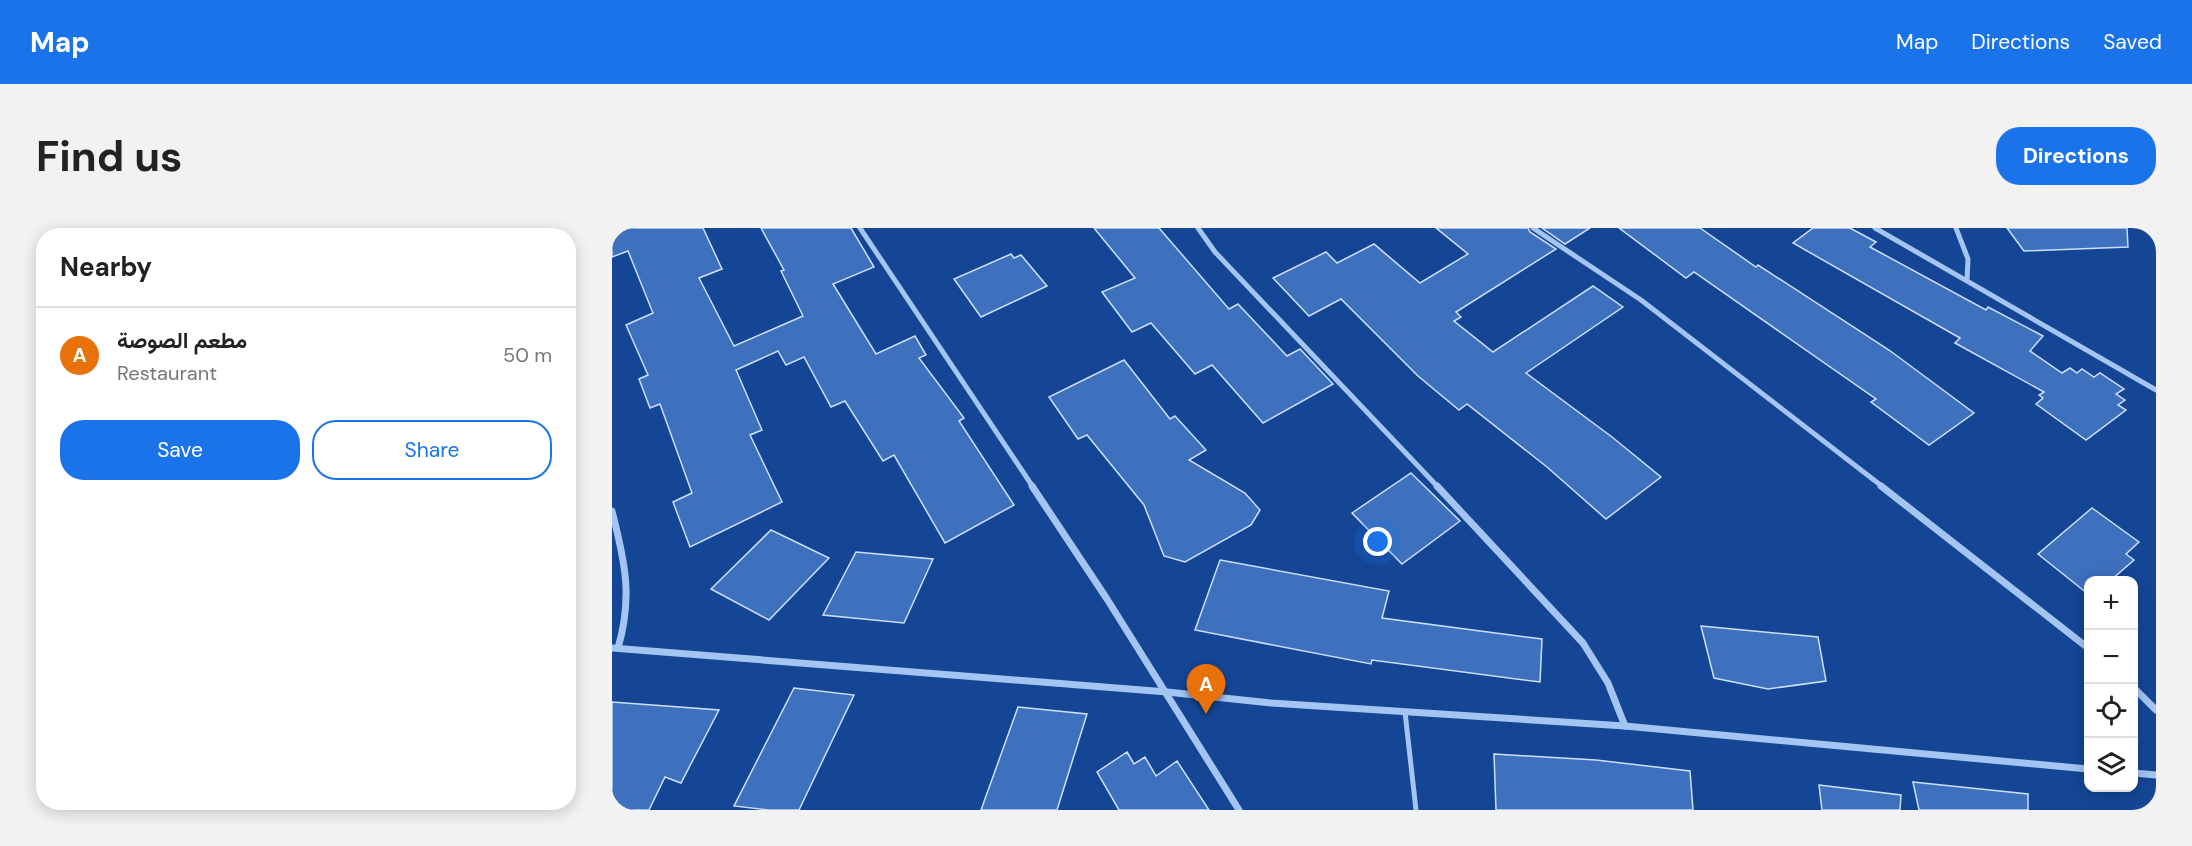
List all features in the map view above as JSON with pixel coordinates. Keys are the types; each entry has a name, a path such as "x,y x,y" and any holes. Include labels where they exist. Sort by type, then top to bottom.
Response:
{"street":[{"path":"860,228 1167,692 1239,810"},
{"path":"1198,228 1220,258 1341,382 1583,643 1600,666 1614,694 1625,726"},
{"path":"1533,228 1698,343 2084,645"},
{"path":"1875,228 2156,390"},
{"path":"1956,228 1968,259 1967,280"},
{"path":"612,511 630,596 627,623 615,648 1167,692 1271,704 1625,726 2084,769"},
{"path":"2138,693 2156,710"},
{"path":"2138,773 2156,775"}],"lane":[{"path":"1405,712 1416,810"}],"building":[{"path":"612,228 703,228 722,269 699,278 734,346 803,316 781,271 784,270 761,228 851,228 874,267 833,284 876,354 915,336 926,355 919,358 964,418 959,421 1014,505 945,543 894,455 883,461 845,401 831,407 804,357 786,365 778,351 736,370 762,430 750,435 782,502 690,547 673,502 692,493 660,404 650,408 639,379 648,375 626,325 653,313 628,251 612,257"},
{"path":"1094,228 1159,228 1229,309 1238,304 1287,356 1300,349 1333,384 1263,423 1212,365 1195,374 1151,323 1132,332 1102,292 1135,278"},
{"path":"1436,228 1528,228 1530,232 1556,249 1456,312 1461,317 1454,321 1493,352 1593,286 1623,307 1526,373 1661,477 1606,519 1547,467 1467,404 1459,410 1418,376 1341,299 1309,316 1273,278 1326,252 1337,263 1374,244 1420,283 1468,254"},
{"path":"1542,228 1590,228 1565,244"},
{"path":"1619,228 1700,228 1756,267 1758,265 1889,350 1974,413 1929,445 1871,402 1876,399 1694,272 1686,278"},
{"path":"1813,228 1850,228 1876,242 1870,247 1986,310 1988,307 2043,336 2030,351 2062,373 2070,368 2077,373 2082,369 2094,377 2100,373 2124,389 2116,394 2125,400 2118,405 2126,410 2086,440 2036,404 2043,398 2039,395 2044,392 1955,343 1960,338 1793,243"},
{"path":"2007,228 2127,228 2128,247 2024,251"},
{"path":"1011,254 1014,258 1021,255 1047,286 981,317 954,279"},
{"path":"1124,360 1170,419 1175,416 1206,450 1189,460 1245,493 1260,510 1251,525 1185,562 1164,556 1144,505 1087,435 1078,439 1049,397"},
{"path":"1411,473 1460,521 1402,564 1352,513"},
{"path":"2092,508 2139,542 2126,554 2134,560 2116,576 2084,576 2084,591 2038,554"},
{"path":"771,530 829,558 769,620 711,589"},
{"path":"856,552 933,559 904,623 823,615"},
{"path":"1220,560 1389,591 1382,618 1542,639 1540,682 1372,660 1371,664 1195,630"},
{"path":"1701,626 1818,637 1826,681 1768,689 1714,678"},
{"path":"794,688 854,695 799,810 769,810 734,806"},
{"path":"612,702 719,710 681,783 665,777 649,810 612,810"},
{"path":"1018,707 1087,714 1057,810 981,810"},
{"path":"1127,752 1134,764 1145,757 1156,776 1177,761 1209,810 1119,810 1097,772"},
{"path":"1494,754 1596,760 1690,771 1693,810 1496,810"},
{"path":"1913,782 2028,794 2028,810 1919,810"},
{"path":"1819,785 1901,795 1900,810 1822,810"}],"place":[{"name":"مطعم الصوصة","path":"1206,714"}]}
